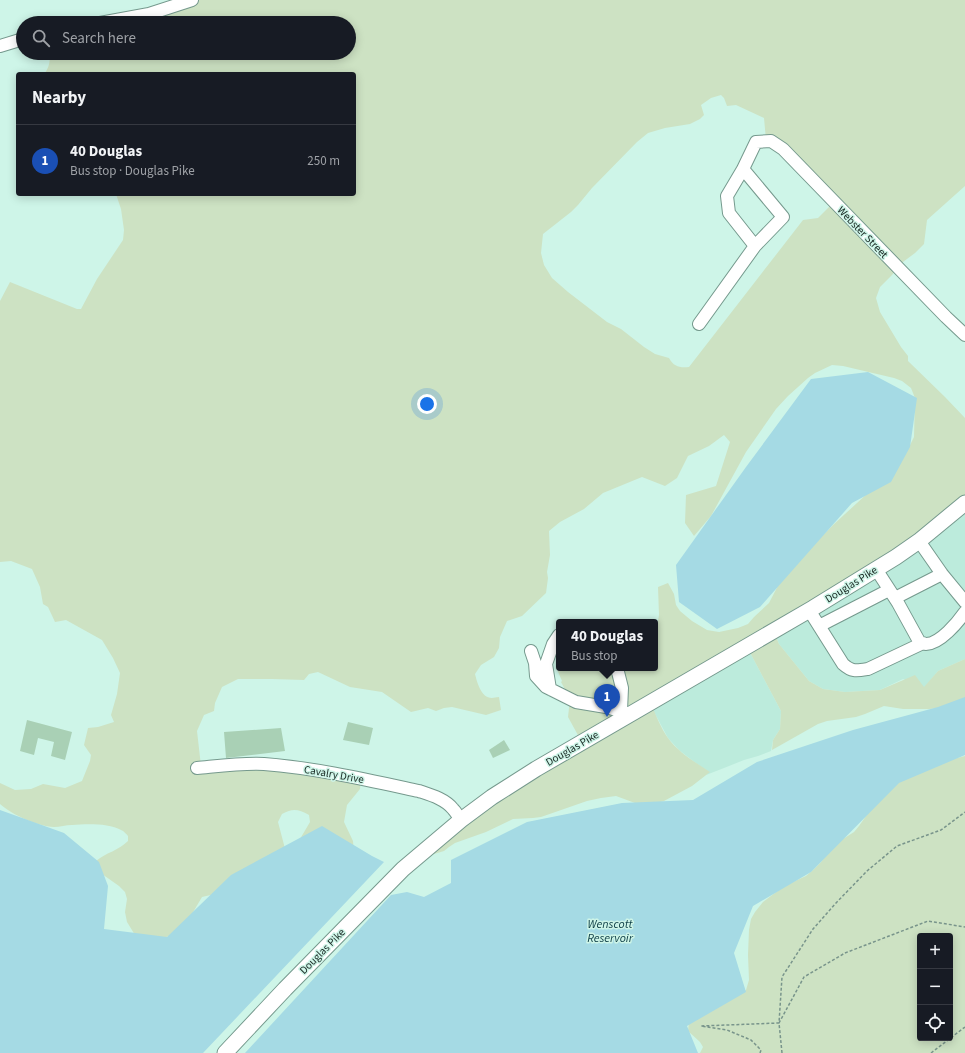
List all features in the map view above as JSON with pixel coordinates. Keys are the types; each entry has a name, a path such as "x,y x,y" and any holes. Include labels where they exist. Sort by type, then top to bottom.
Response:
{"main road":[{"name":"Douglas Pike","path":"225,1053 285,989 403,869 461,820 492,797 626,713 809,610 896,557 919,541 965,504"}],"street":[{"path":"138,16 192,0"},
{"path":"0,46 16,41"},
{"name":"Webster Street","path":"743,169 756,142 771,141 783,149 965,335"},
{"path":"698,324 755,246 783,216 743,169 727,196 728,207 729,212 755,246"},
{"path":"919,541 942,574 965,602"},
{"path":"876,569 920,642 923,643"},
{"path":"819,626 942,574"},
{"path":"809,610 843,664 849,669 858,671 868,670 923,643 926,644 935,642 956,624 965,612"},
{"path":"550,689 546,664 556,640"},
{"path":"532,651 536,676 546,687 576,702 606,707 626,713 618,671"},
{"name":"Cavalry Drive","path":"197,768 263,764 304,768 346,776 427,794 442,800 449,805 454,809 461,820"}],"path":[{"path":"782,1053 780,1023 782,977 813,929 867,871 897,846 941,830 965,812"},
{"path":"780,1023 804,977 845,953 928,920 965,927"},
{"path":"760,1053 761,1050 751,1040 726,1030 702,1026 780,1023"},
{"path":"930,1053 965,1027"}],"shaded area":[{"path":"188,0 965,0 965,186 927,220 924,244 903,262 880,287 876,298 880,312 908,356 908,361 965,418 965,501 776,637 779,644 809,681 823,689 845,692 880,690 915,675 924,687 938,671 965,659 965,700 943,708 903,709 884,706 856,717 827,721 818,724 772,750 773,740 780,729 781,711 746,645 651,702 661,726 672,743 688,757 710,772 692,786 664,801 654,804 635,803 616,796 587,801 541,817 513,819 486,832 455,843 444,851 421,858 579,737 568,717 570,699 561,682 562,681 558,671 658,671 658,587 668,583 674,594 676,605 680,611 692,621 707,630 719,632 748,624 769,603 783,576 833,525 881,481 910,445 914,437 915,398 911,388 902,381 894,378 843,366 832,365 808,378 776,409 746,452 711,516 694,536 685,523 686,495 716,486 730,442 724,435 709,446 688,456 677,478 665,486 642,477 603,493 584,509 560,522 549,531 550,555 547,572 548,578 546,593 522,616 507,621 500,637 499,648 494,657 481,665 475,674 482,693 492,698 499,697 501,710 486,715 452,707 436,711 428,708 411,712 382,692 350,687 318,672 309,674 304,680 238,679 222,687 215,703 214,711 204,715 197,731 201,766 361,776 360,789 347,805 344,822 353,841 354,852 300,839 310,822 309,815 302,811 296,810 286,812 282,814 278,822 288,860 215,894 202,897 189,919 171,935 162,939 135,935 127,922 125,912 127,899 125,892 102,874 96,861 128,841 128,836 122,830 97,824 54,827 40,825 18,816 0,804 0,783 15,790 31,789 43,784 65,788 82,781 91,755 84,745 88,728 98,727 114,722 111,715 117,694 120,673 102,640 66,620 55,622 48,607 43,604 40,587 32,569 11,561 0,562 0,301 10,282 77,309 81,309 97,279 123,240 124,230 121,209 117,196 356,196 356,72 45,72 50,60 356,60 356,16 127,16","holes":["721,95 727,106 736,105 764,118 766,140 835,201 818,218 803,220 689,367 680,367 675,365 669,358 655,354 621,329 607,322 552,278 544,265 541,253 543,234 571,212 592,188 637,142 648,133 665,128 690,124 700,119 704,115 701,105 711,98"]},
{"path":"965,510 965,659 938,671 924,688 903,679 880,690 845,692 823,689 809,681 779,644 776,637"},
{"path":"746,645 781,711 780,729 773,740 771,751 706,775 709,772 679,750 668,738 653,710 651,702"},
{"path":"965,756 965,1053 700,1053 703,1047 700,1042 688,1031 689,1022 746,990 749,980 749,930 751,919 755,912 763,902 784,886 806,876 821,862 835,844 854,832 873,806 880,791 930,765"}],"water":[{"path":"868,372 917,398 910,447 891,482 852,503 760,607 717,629 679,602 676,565 811,379"},
{"name":"Wenscott Reservoir","path":"965,697 965,755 899,783 811,872 753,906 734,953 746,992 687,1026 698,1053 245,1053 391,895 407,892 424,897 451,883 451,860 527,822 622,803 693,800 757,762 853,730 938,707"},
{"path":"0,810 64,833 99,862 108,886 104,929 167,937 231,875 322,826 384,862 203,1053 0,1053"}],"building":[{"path":"27,720 72,732 65,760 51,756 54,742 38,738 34,755 20,751"},
{"path":"348,722 373,728 369,745 343,740"},
{"path":"281,728 285,751 226,758 224,732"},
{"path":"504,740 510,750 493,758 489,750"}],"place":[{"name":"40 Douglas","path":"607,717"}]}
